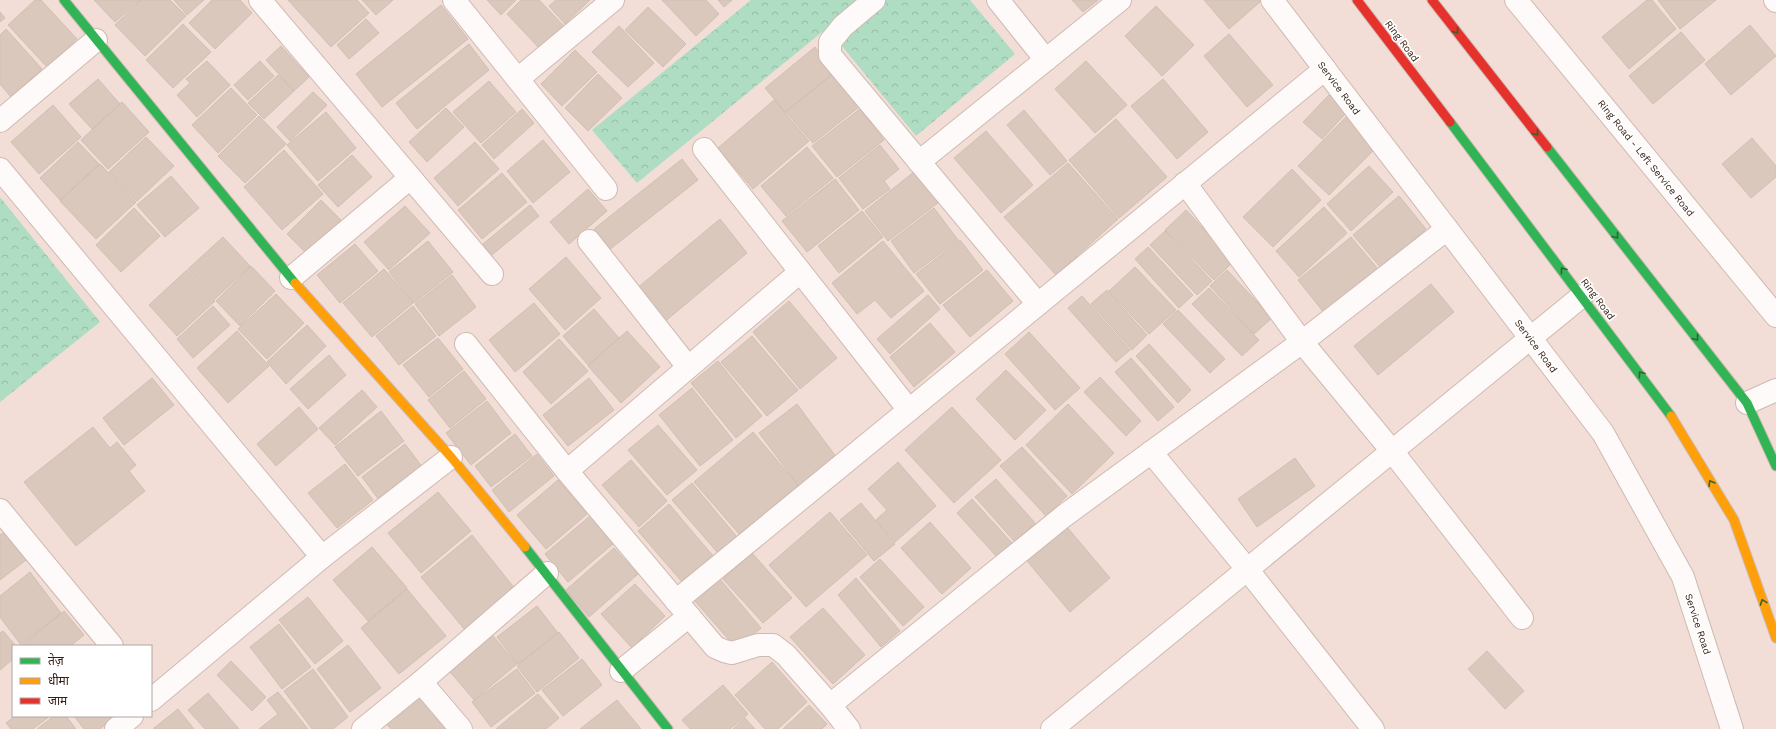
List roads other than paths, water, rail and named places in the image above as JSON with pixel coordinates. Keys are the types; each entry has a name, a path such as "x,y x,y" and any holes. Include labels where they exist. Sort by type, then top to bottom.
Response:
{"main road":[{"path":"64,0 291,278 452,457 547,573 621,671 668,729"},
{"name":"Ring Road","path":"1357,0 1665,406 1734,520 1776,638"},
{"path":"1432,0 1746,403 1776,466"}],"street":[{"path":"260,0 492,274"},
{"path":"454,0 606,189"},
{"path":"518,79 613,0"},
{"path":"874,0 842,26 830,42 830,55 1038,304"},
{"path":"998,0 1046,60"},
{"path":"919,162 1120,0"},
{"name":"Service Road","path":"1272,0 1603,433 1683,577 1732,729"},
{"name":"Ring Road - Left Service Road","path":"1516,0 1776,316"},
{"path":"0,121 96,40"},
{"path":"621,671 682,608 909,410 1325,69"},
{"path":"704,149 909,410"},
{"path":"0,169 322,556"},
{"path":"291,278 410,178"},
{"path":"1185,184 1302,342 1392,451 1522,618"},
{"path":"830,705 1064,516 1302,342 1447,229"},
{"path":"589,241 688,367"},
{"path":"567,471 800,272"},
{"path":"1052,729 1582,296"},
{"path":"466,344 567,471 715,646 724,652 732,653 758,645 773,645 786,655 849,729"},
{"path":"1746,403 1776,390"},
{"path":"1151,452 1247,569 1373,729"},
{"path":"152,697 322,556 452,457"},
{"path":"0,510 111,645"},
{"path":"363,729 421,682 547,573"},
{"path":"421,682 460,729"},
{"path":"116,729 131,717"}]}
